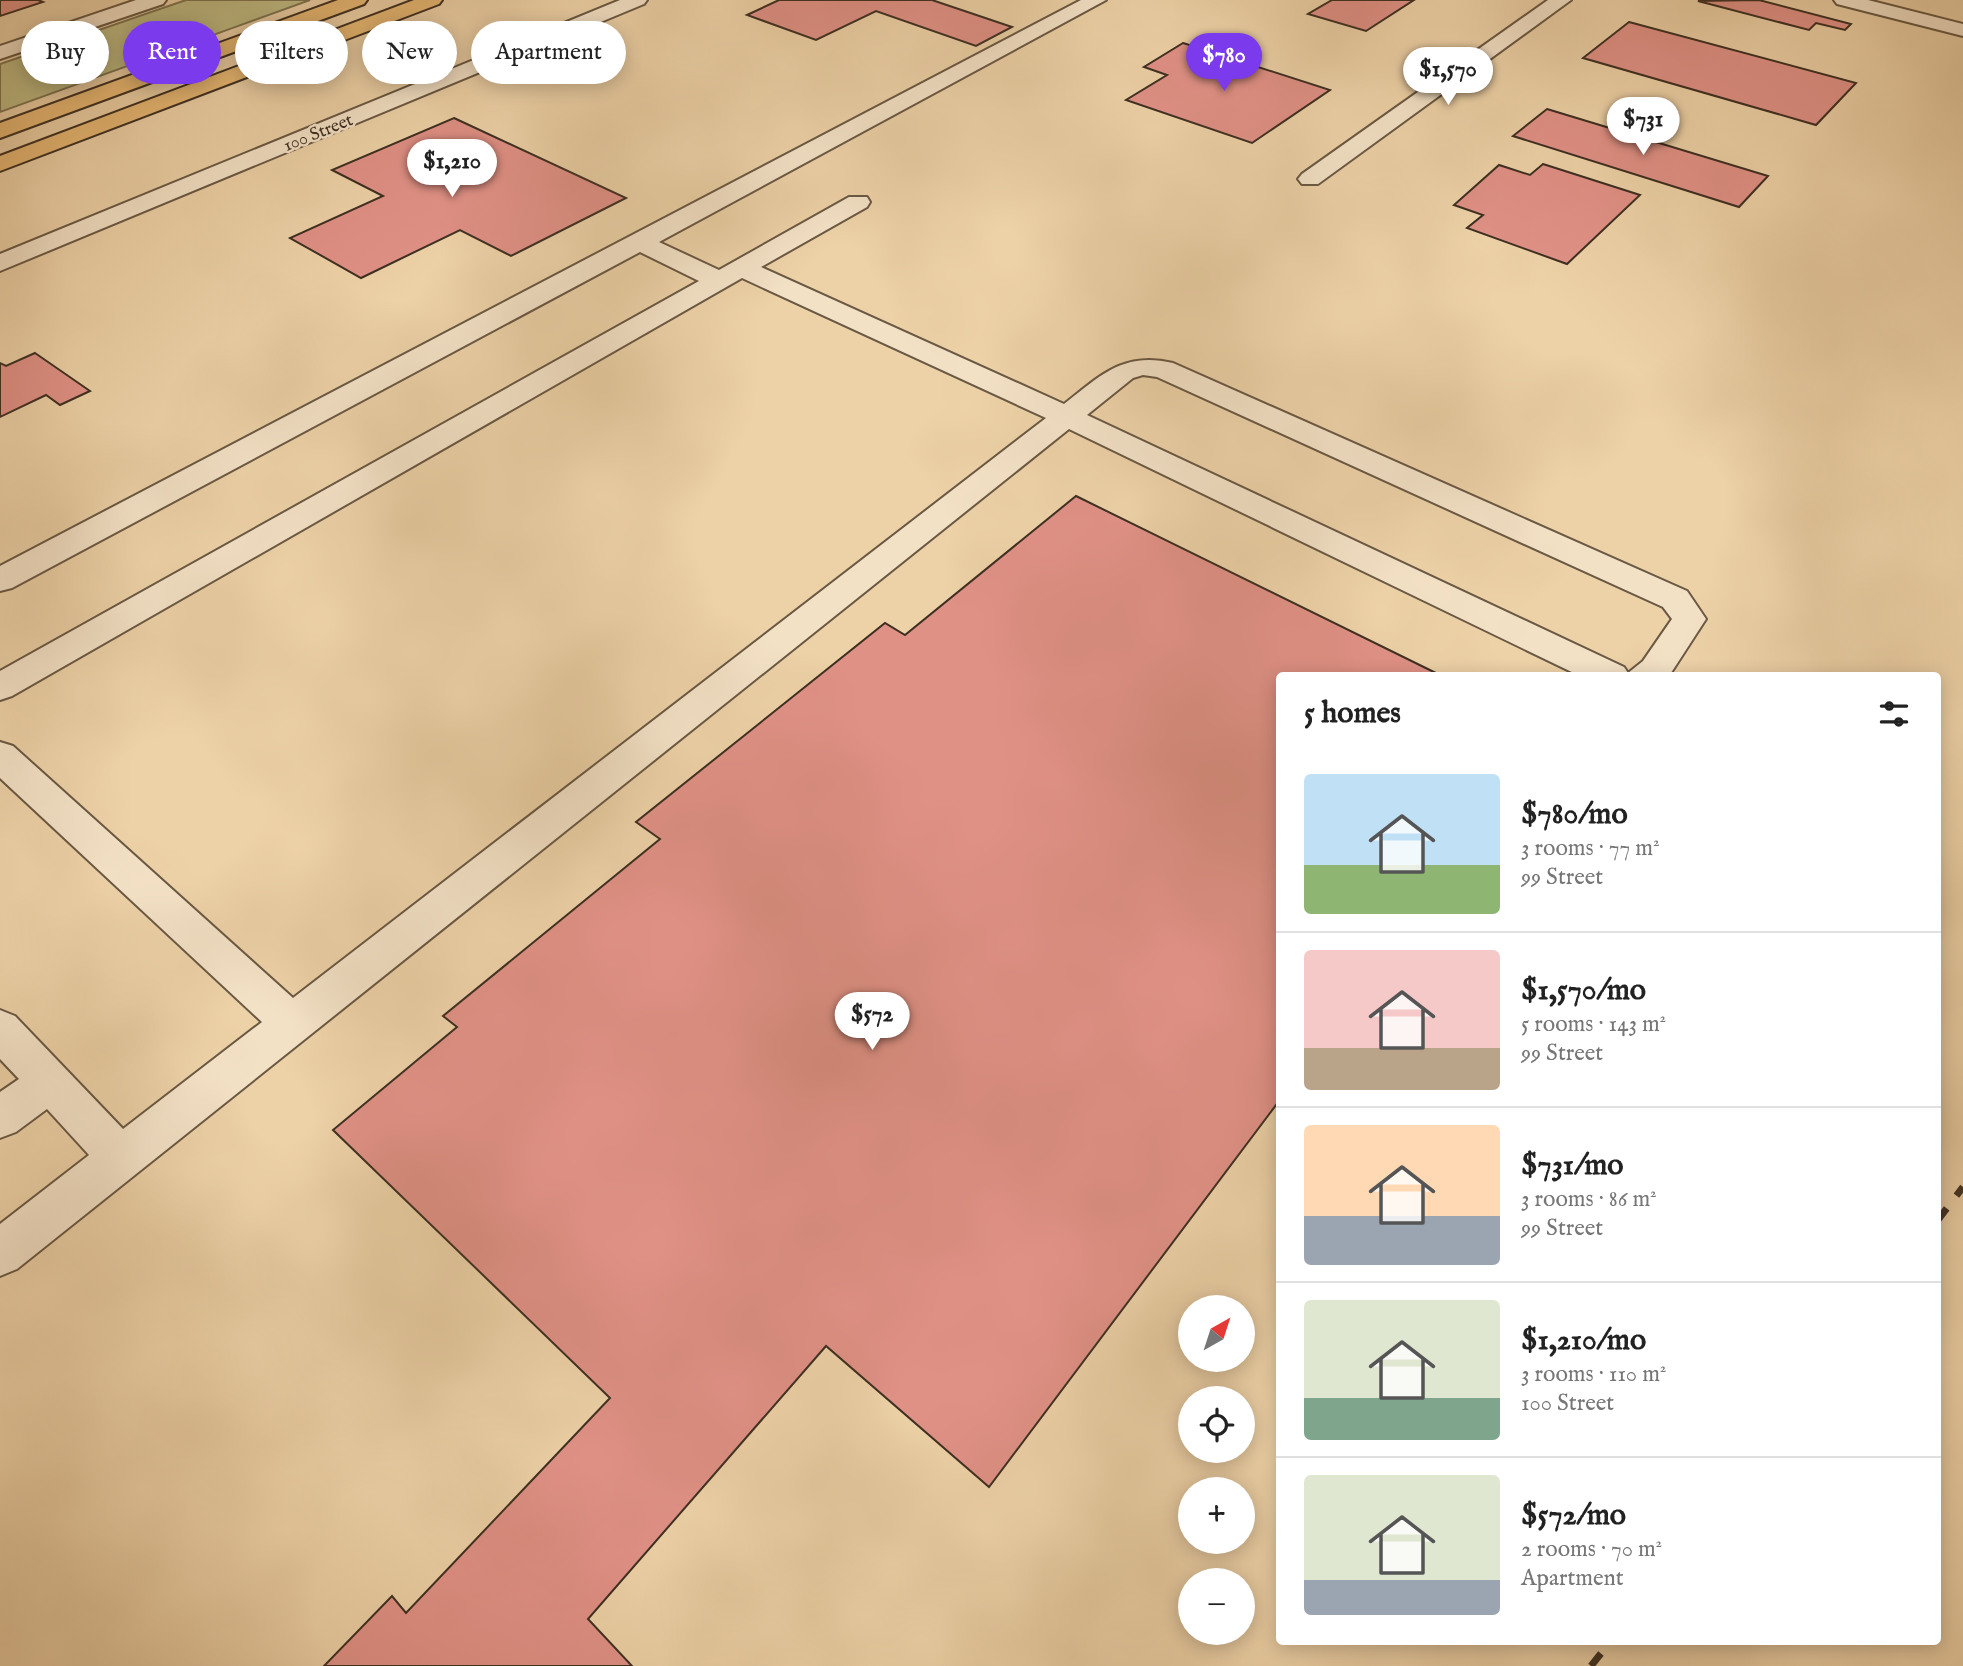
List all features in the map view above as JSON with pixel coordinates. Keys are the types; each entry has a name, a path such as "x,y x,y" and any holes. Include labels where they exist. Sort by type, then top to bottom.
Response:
{"main road":[{"path":"0,131 357,0"},
{"path":"0,164 432,0"}],"street":[{"path":"0,53 156,0"},
{"name":"100 Street","path":"0,263 637,0"},
{"path":"0,580 1096,0"},
{"path":"1310,179 1561,0"},
{"path":"1844,0 1963,30"},
{"path":"0,687 858,202"},
{"path":"639,242 730,274 1068,417 1604,672"},
{"path":"0,1252 1123,372 1143,367 1163,369 1675,599 1689,619 1656,670 1652,672"},
{"path":"0,756 293,1024"},
{"path":"0,1029 121,1158"},
{"path":"0,1118 49,1082"}],"shaded area":[{"path":"186,0 310,0 252,21 235,21 235,27 221,32 221,21 125,21"},
{"path":"123,22 123,68 109,73 109,26"},
{"path":"21,57 21,84 78,84 0,112 0,64"}],"building":[{"path":"0,0 38,0 43,2 0,16"},
{"path":"779,0 932,0 1012,27 976,46 876,11 816,40 747,15"},
{"path":"1332,0 1414,0 1366,31 1308,14"},
{"path":"1759,0 1851,24 1845,30 1816,23 1809,30 1698,1"},
{"path":"1629,22 1856,83 1816,125 1583,58"},
{"path":"1183,43 1330,90 1252,143 1126,100 1167,75 1144,67"},
{"path":"1547,109 1768,176 1739,207 1513,136"},
{"path":"454,118 626,198 511,256 460,230 361,278 290,238 383,196 332,170"},
{"path":"1543,164 1640,195 1567,264 1467,228 1483,215 1454,205 1499,165 1530,175"},
{"path":"35,353 90,391 60,405 46,395 0,417 0,363 6,366"},
{"path":"1076,496 1434,672 1276,672 1276,1105 989,1487 826,1346 588,1619 632,1666 324,1666 392,1596 406,1613 610,1398 333,1130 457,1027 443,1016 660,839 636,822 885,623 905,635"}],"railway":[{"path":"1941,1216 1963,1187"},
{"path":"1591,1666 1608,1645"}]}
